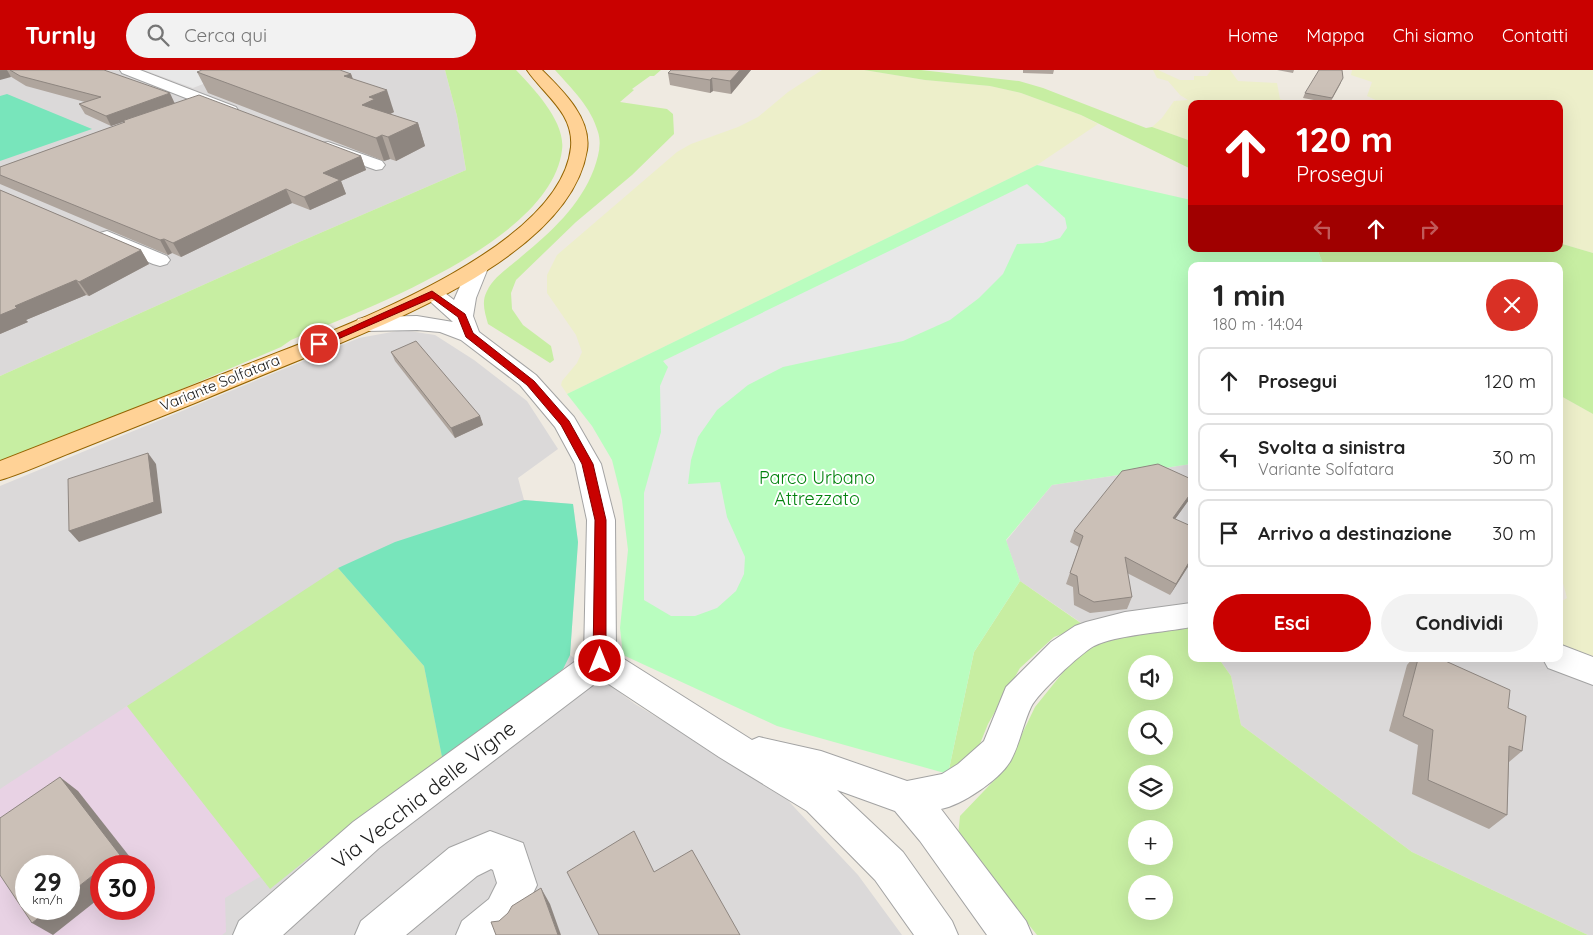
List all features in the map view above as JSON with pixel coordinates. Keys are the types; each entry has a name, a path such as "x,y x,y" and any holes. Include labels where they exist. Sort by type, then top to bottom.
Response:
{"main road":[{"name":"Variante Solfatara","path":"0,471 413,304 478,268 509,245 544,214 565,187 576,166 580,148 578,130 571,114 558,96 534,70"}],"street":[{"path":"127,70 241,114"},
{"path":"186,107 205,100"},
{"path":"313,141 376,165"},
{"path":"90,230 160,260"},
{"path":"458,325 465,298 478,268"},
{"path":"432,294 458,325 531,383 565,423 588,464 600,520 600,661 731,746 820,799 889,866 938,935"},
{"path":"413,304 458,325"},
{"path":"366,324 417,323 458,325"},
{"path":"907,798 948,790 971,776 998,751 1018,697 1062,651 1086,635 1125,625 1188,614"},
{"path":"1563,660 1593,672"},
{"name":"Via Vecchia delle Vigne","path":"253,935 366,835 600,661"},
{"path":"731,746 821,768 907,798 933,828 1012,935"},
{"path":"375,935 463,862 490,850 509,857 517,885 502,913 476,935"}],"shaded area":[{"path":"0,70 445,70 457,116 466,170 297,243 0,376"},
{"path":"144,70 239,70 193,88"},
{"path":"1027,184 1065,218 1067,228 1060,238 1043,243 1017,244 1003,274 979,298 950,320 903,341 783,367 748,385 717,410 698,437 691,460 688,484 720,482 727,517 745,557 744,574 736,591 717,608 695,616 671,616 644,600 644,493 661,432 660,386 668,367 663,361"},
{"path":"403,330 435,335 474,360 527,401 558,449 518,478 524,500 573,504 578,542 570,655 635,704 779,791 858,875 902,935 0,935 0,486 359,338"},
{"path":"1188,464 1188,614 1093,631 1020,581 1006,541 1052,485"},
{"path":"1563,648 1593,662 1593,935 1588,935 1412,852 1241,725 1231,676 1221,662 1563,662"},
{"path":"127,706 261,876 225,898 226,932 222,935 0,935 0,789"}],"green space":[{"path":"445,70 516,70 540,96 554,117 562,139 562,150 550,183 526,214 491,242 451,268 407,290 291,340 281,347 163,397 0,461 0,376 297,243 466,170 457,116"},
{"path":"555,70 661,70 632,89 634,90 620,102 667,109 673,114 674,134 632,175 576,222 516,280 511,293 512,309 523,325 551,346 554,360 550,363 488,324 484,303 485,295 494,281 544,237 573,206 588,182 597,160 600,142 591,114"},
{"path":"822,70 864,70 925,80 990,86 1021,93 1081,115 1098,124 1037,165 567,394 561,385 562,381 577,363 582,352 576,335 547,293 547,275 557,255 677,152 691,144 738,127 758,117 788,92"},
{"path":"864,70 921,70 1019,81 1043,88 1146,128 1152,127 1188,140 1188,168 1081,115 1021,93 990,86 925,80"},
{"path":"1153,70 1158,70 1180,80 1194,80 1194,76 1207,76 1211,70 1230,70 1238,81 1277,83 1280,99 1283,100 1188,100 1180,95 1168,81 1157,78"},
{"path":"1352,70 1593,70 1593,253 1563,244 1563,100 1376,100 1367,96 1372,82 1351,75"},
{"path":"7,94 92,129 0,161 0,96"},
{"path":"1188,100 1188,140 1152,127 1162,118 1174,101"},
{"name":"Parco Urbano Attrezzato","path":"1037,165 1188,199 1188,252 1318,252 1322,262 1188,262 1188,464 1052,485 1006,540 1020,581 974,652 948,774 777,726 623,655 620,628 628,550 622,500 612,460 592,426 567,394"},
{"path":"1563,244 1593,253 1593,414 1563,397 1563,262 1322,262 1318,252 1563,252"},
{"path":"1563,397 1593,414 1593,659 1563,648 1563,600 1567,598 1563,583"},
{"path":"524,500 573,504 578,542 570,655 563,669 443,762 424,666 338,568 395,542"},
{"path":"338,568 424,666 443,762 371,808 270,889 127,706"},
{"path":"1020,581 1085,626 1054,637 1020,668 988,724 973,761 948,774 974,652"},
{"path":"1188,622 1188,662 1221,662 1231,676 1241,725 1412,852 1588,935 1037,935 958,836 960,816 1005,769 1035,707 1085,645 1115,634"}],"building":[{"path":"10,70 104,70 170,93 106,116 79,104 101,97 20,76"},
{"path":"202,70 340,70 351,74 344,76 387,90 369,97 375,99 362,105 418,123 388,137 382,135 376,138 197,72"},
{"path":"671,70 740,70 730,81 712,78 710,80 668,73"},
{"path":"1319,70 1342,70 1343,78 1332,98 1305,93"},
{"path":"199,95 361,156 323,173 340,180 304,197 286,189 173,243 164,239 160,240 0,175 0,167 125,122 122,121"},
{"path":"0,190 141,250 79,282 76,280 15,306 17,308 0,315"},
{"path":"416,341 480,416 451,428 391,352"},
{"path":"148,453 154,502 69,531 68,479"},
{"path":"1158,464 1188,478 1188,497 1173,518 1188,525 1188,564 1176,584 1125,557 1132,597 1094,602 1079,594 1077,576 1070,573 1083,536 1074,531 1122,471"},
{"path":"1417,662 1448,662 1510,690 1508,708 1526,716 1522,751 1509,746 1507,815 1428,780 1433,730 1403,716"},
{"path":"60,777 120,855 90,855 90,878 80,885 80,855 15,855 15,898 0,875 0,818"},
{"path":"634,831 654,872 692,850 740,935 599,935 567,872"},
{"path":"541,888 558,935 496,935 491,922 499,921 508,913 512,906"}],"route":[{"path":"319,344 432,294 462,316 469,335 531,383 565,423 588,464 600,520 600,661"}]}
